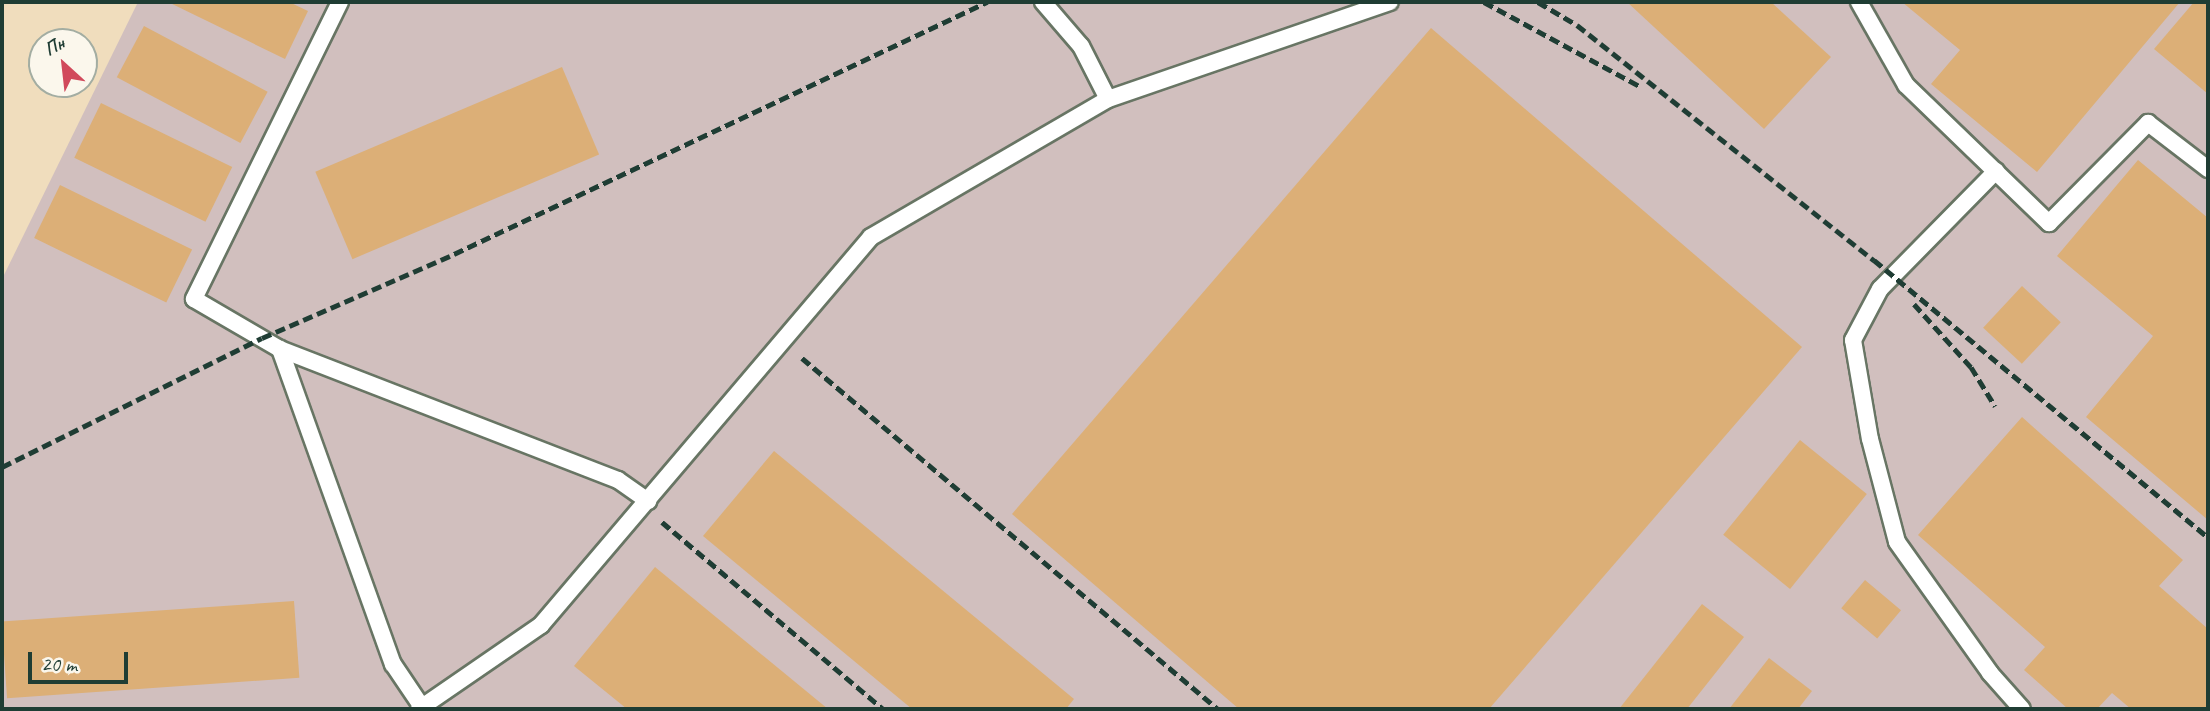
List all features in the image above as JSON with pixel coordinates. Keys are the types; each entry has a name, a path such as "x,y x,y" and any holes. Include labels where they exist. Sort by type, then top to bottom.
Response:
{"lane":[{"path":"340,2 194,299 280,349 618,480 649,501"},
{"path":"1044,2 1081,46 1108,99"},
{"path":"280,349 393,664 420,708 541,625 871,237 1108,99 1390,2"},
{"path":"1859,2 1906,85 2049,223 2148,123 2208,169"},
{"path":"1996,171 1881,289 1853,340 1870,439 1897,542 1990,673 2022,709"}],"shaded area":[{"path":"138,2 2208,2 2208,709 2,709 2,279 91,98 98,98 98,83"}],"building":[{"path":"168,2 289,2 308,11 285,59"},
{"path":"1627,2 1771,2 1831,57 1764,129"},
{"path":"1902,2 2180,2 2037,172 1931,84 1960,50"},
{"path":"2194,2 2208,2 2208,94 2154,49"},
{"path":"144,26 268,92 240,143 117,77"},
{"path":"1431,28 1802,347 1489,709 1239,709 1012,514"},
{"path":"562,67 599,154 352,259 315,172"},
{"path":"101,103 232,167 205,222 74,158"},
{"path":"2138,160 2208,218 2208,520 2086,417 2153,336 2057,256"},
{"path":"60,185 192,249 166,302 34,238"},
{"path":"2022,286 2061,322 2022,364 1983,328"},
{"path":"2022,417 2183,560 2159,586 2208,629 2208,709 2131,709 2112,693 2097,709 2068,709 2024,670 2045,647 1918,535"},
{"path":"1800,440 1867,494 1790,589 1723,535"},
{"path":"774,451 1074,699 1066,709 912,709 703,536"},
{"path":"655,567 828,709 627,709 574,666"},
{"path":"1865,580 1901,610 1877,639 1841,608"},
{"path":"294,601 299,678 7,698 2,621"},
{"path":"1702,604 1744,637 1687,709 1619,709"},
{"path":"1769,658 1812,691 1798,709 1729,709"}],"railway":[{"path":"2,467 262,338 454,254 987,2"},
{"path":"1484,2 1641,87"},
{"path":"1538,2 1577,25 1874,260 2208,537"},
{"path":"1914,304 1971,367 1995,406"},
{"path":"802,358 1218,709"},
{"path":"662,522 883,709"}]}
